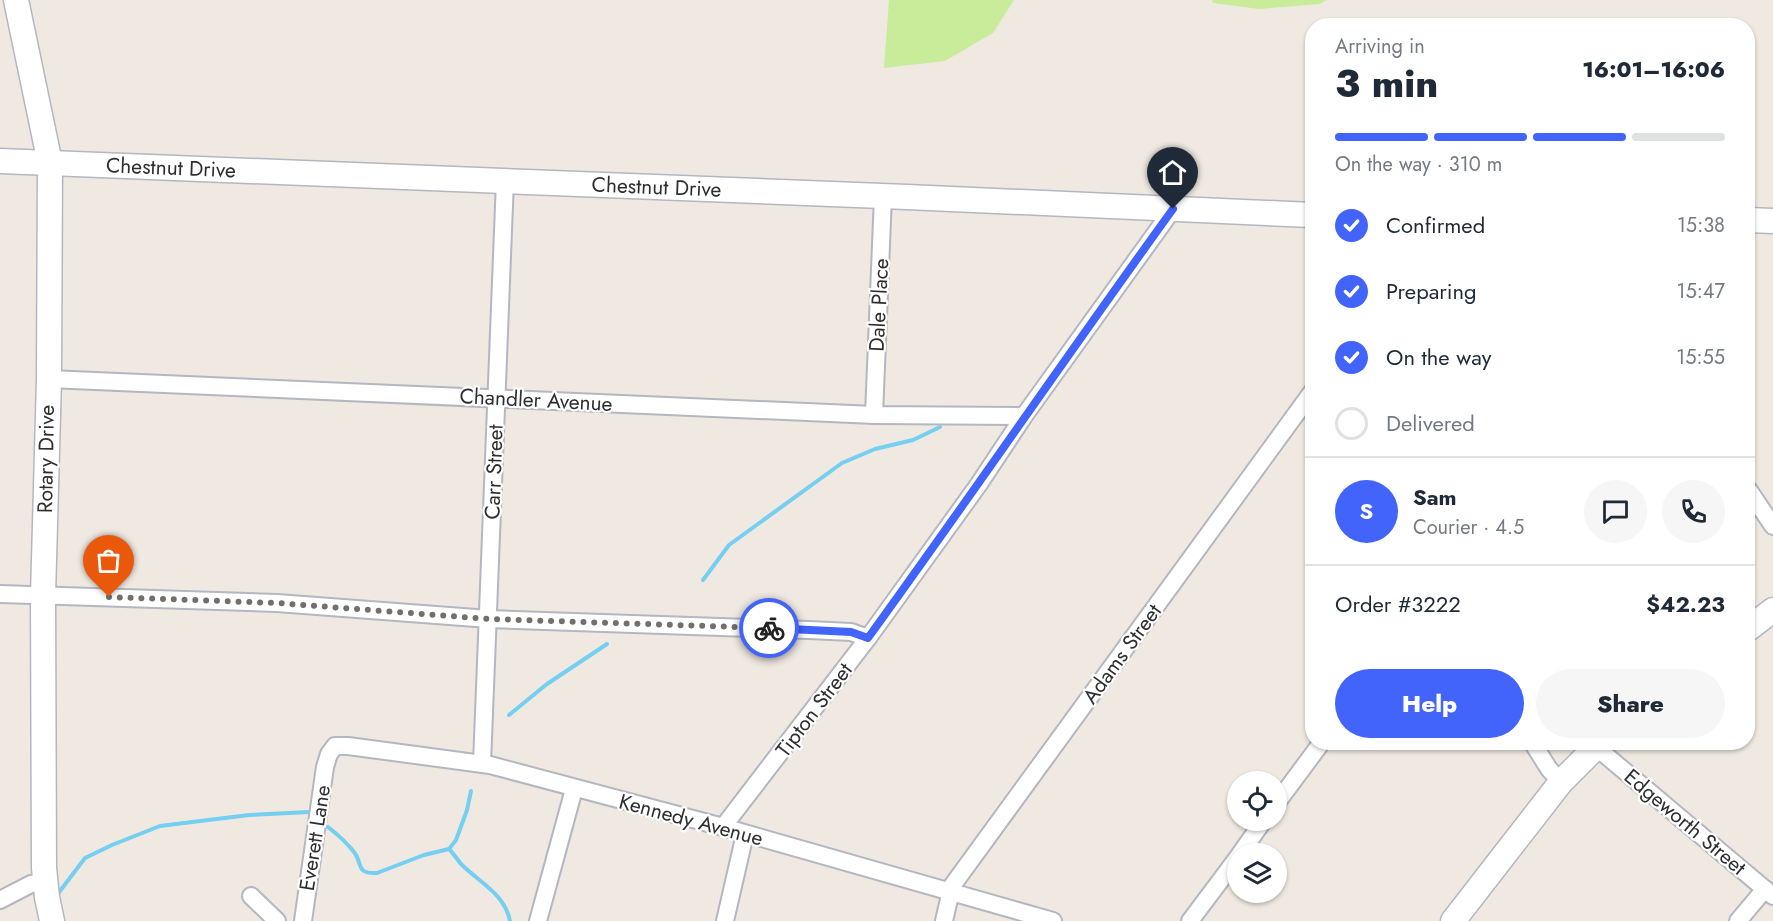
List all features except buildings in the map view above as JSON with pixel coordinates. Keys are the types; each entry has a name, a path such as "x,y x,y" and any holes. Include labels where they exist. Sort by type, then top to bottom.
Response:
{"street":[{"name":"Rotary Drive","path":"16,0 50,163 49,379 43,596 45,881 52,921"},
{"name":"Chestnut Drive","path":"0,161 1305,215"},
{"name":"Carr Street","path":"482,764 505,180"},
{"name":"Dale Place","path":"874,415 883,196"},
{"name":"Tipton Street","path":"723,827 868,638 1173,209"},
{"path":"1755,220 1773,221"},
{"name":"Chandler Avenue","path":"49,379 874,415 1024,416"},
{"name":"Adams Street","path":"944,921 952,886 1305,402"},
{"path":"1755,499 1773,526"},
{"path":"0,594 277,603 489,619 851,632 868,638"},
{"path":"1755,624 1773,610"},
{"name":"Kennedy Avenue","path":"329,754 335,746 348,746 482,764 723,827 1053,921"},
{"path":"1287,789 1316,750"},
{"path":"1537,750 1561,782"},
{"path":"1453,921 1561,782 1594,750"},
{"name":"Edgeworth Street","path":"1605,750 1769,893"},
{"name":"Everett Lane","path":"303,921 329,754"},
{"path":"538,921 574,789"},
{"path":"724,921 745,834"},
{"path":"1190,921 1227,871"},
{"path":"0,900 31,884 45,881"},
{"path":"1738,921 1769,893"},
{"path":"251,896 277,921"}],"green space":[{"path":"889,0 1014,0 993,33 945,61 884,68"},
{"path":"1212,0 1326,0 1320,4 1259,9 1213,3"}],"waterway":[{"path":"703,580 729,545 842,463 875,449 913,440 940,427"},
{"path":"509,715 547,684 607,644"},
{"path":"328,827 354,852 362,870 377,873 424,855 449,849 456,840 471,791"},
{"path":"57,895 85,858 160,826 249,815 309,812"},
{"path":"449,849 461,864 503,903 510,921"}],"way so far":[{"path":"109,597 277,603 489,619 769,628"}],"route":[{"path":"769,628 851,632 868,638 1173,209"}]}
